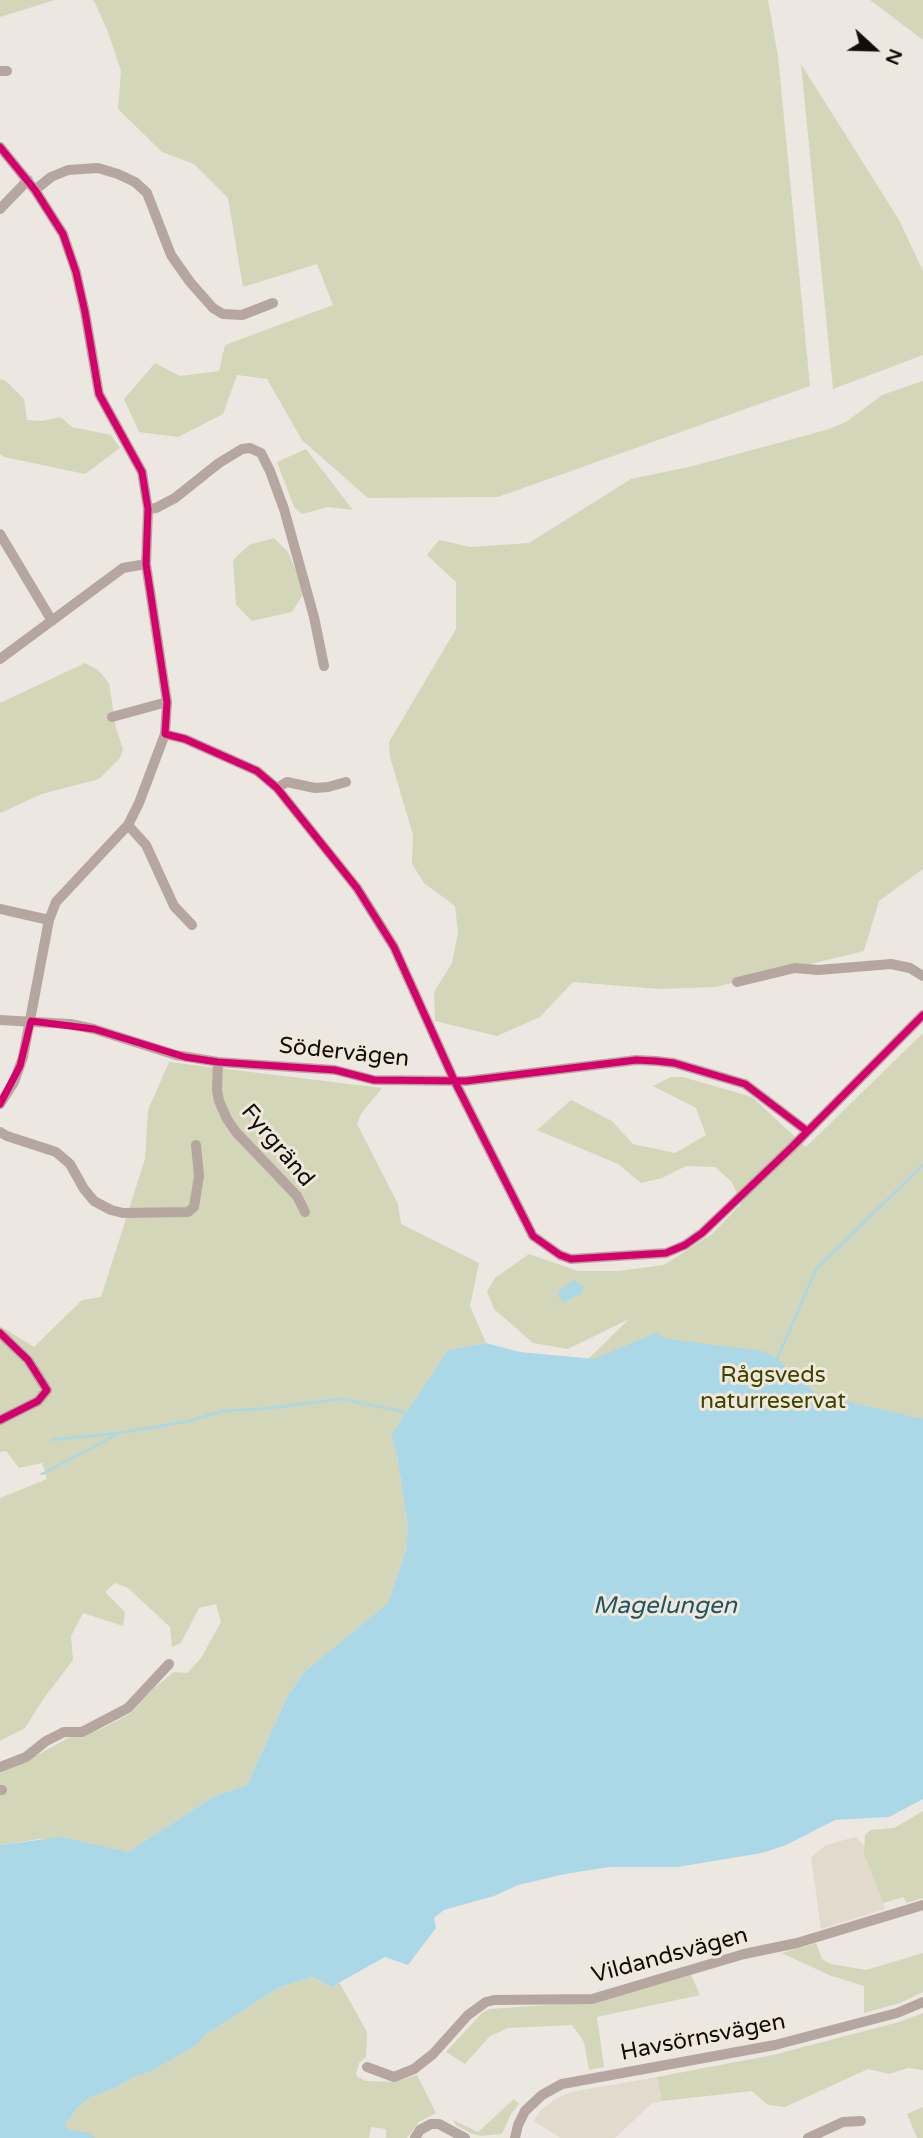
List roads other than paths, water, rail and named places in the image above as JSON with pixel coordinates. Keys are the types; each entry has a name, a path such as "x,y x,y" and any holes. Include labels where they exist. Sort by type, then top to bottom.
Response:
{"street":[{"path":"0,148 36,190 63,234 76,272 99,394 142,472 148,509 146,564 167,702 165,734 128,825 56,902 49,920 20,1066 0,1104"},
{"path":"36,190 51,177 68,170 98,168 135,182 147,193 172,255 190,282 214,308 223,314 242,315 273,303"},
{"path":"0,209 28,180"},
{"path":"148,509 156,509 175,498 219,463 242,449 250,448 261,453 284,509 314,617 324,666"},
{"path":"0,534 52,621"},
{"path":"0,659 123,568 146,564"},
{"path":"112,717 167,702"},
{"path":"165,734 185,739 249,767 277,788 357,888 394,947 454,1080 533,1236 560,1255 571,1259 666,1253 685,1245 702,1233 923,1015"},
{"path":"277,788 287,782 315,788 346,782"},
{"path":"128,825 145,845 174,906 192,925"},
{"path":"0,909 49,920"},
{"path":"737,982 795,968 840,969 891,964 910,968 923,976"},
{"name":"Södervägen","path":"0,1020 94,1029 176,1055 218,1062 335,1070 374,1080 466,1081 636,1060 656,1060 745,1084 807,1131"},
{"name":"Fyrgränd","path":"218,1062 217,1090 227,1119 297,1196 305,1212"},
{"path":"0,1132 56,1152 70,1164 94,1201 123,1213 188,1212 194,1207 199,1176 196,1145"},
{"path":"0,1333 28,1360 47,1390 38,1401 0,1420"},
{"path":"0,1767 26,1757 64,1732 82,1732 128,1708 169,1664"},
{"name":"Vildandsvägen","path":"367,2067 394,2077 414,2069 433,2054 468,2015 494,2000 592,1999 744,1954 797,1943 923,1905"},
{"name":"Havsörnsvägen","path":"515,2138 517,2125 525,2111 541,2095 562,2084 775,2045 897,2013 923,2002"},
{"path":"808,2138 843,2122 862,2121"},
{"path":"415,2138 420,2130 431,2124 439,2124 465,2138"}],"water":[{"path":"574,1280 583,1286 582,1293 564,1302 558,1296 560,1290"},
{"name":"Magelungen","path":"656,1333 666,1339 763,1351 777,1359 818,1395 923,1419 923,1799 889,1817 835,1820 786,1845 762,1853 677,1867 609,1867 565,1874 518,1885 494,1896 444,1910 434,1918 436,1928 408,1965 385,1957 331,1987 312,1977 278,1988 205,2035 196,2045 150,2072 89,2098 77,2108 64,2126 89,2133 95,2138 0,2138 0,1845 61,1837 128,1852 213,1797 247,1785 287,1697 304,1672 388,1603 406,1550 408,1529 397,1456 391,1435 448,1350 486,1343 520,1352 594,1359"}],"waterway":[{"path":"777,1359 816,1269 923,1165"},
{"path":"52,1440 120,1433 190,1421 222,1411 341,1399 405,1412"},
{"path":"42,1474 116,1435"}],"park label":[{"name":"Rågsveds naturreservat","path":"773,1389"}]}
